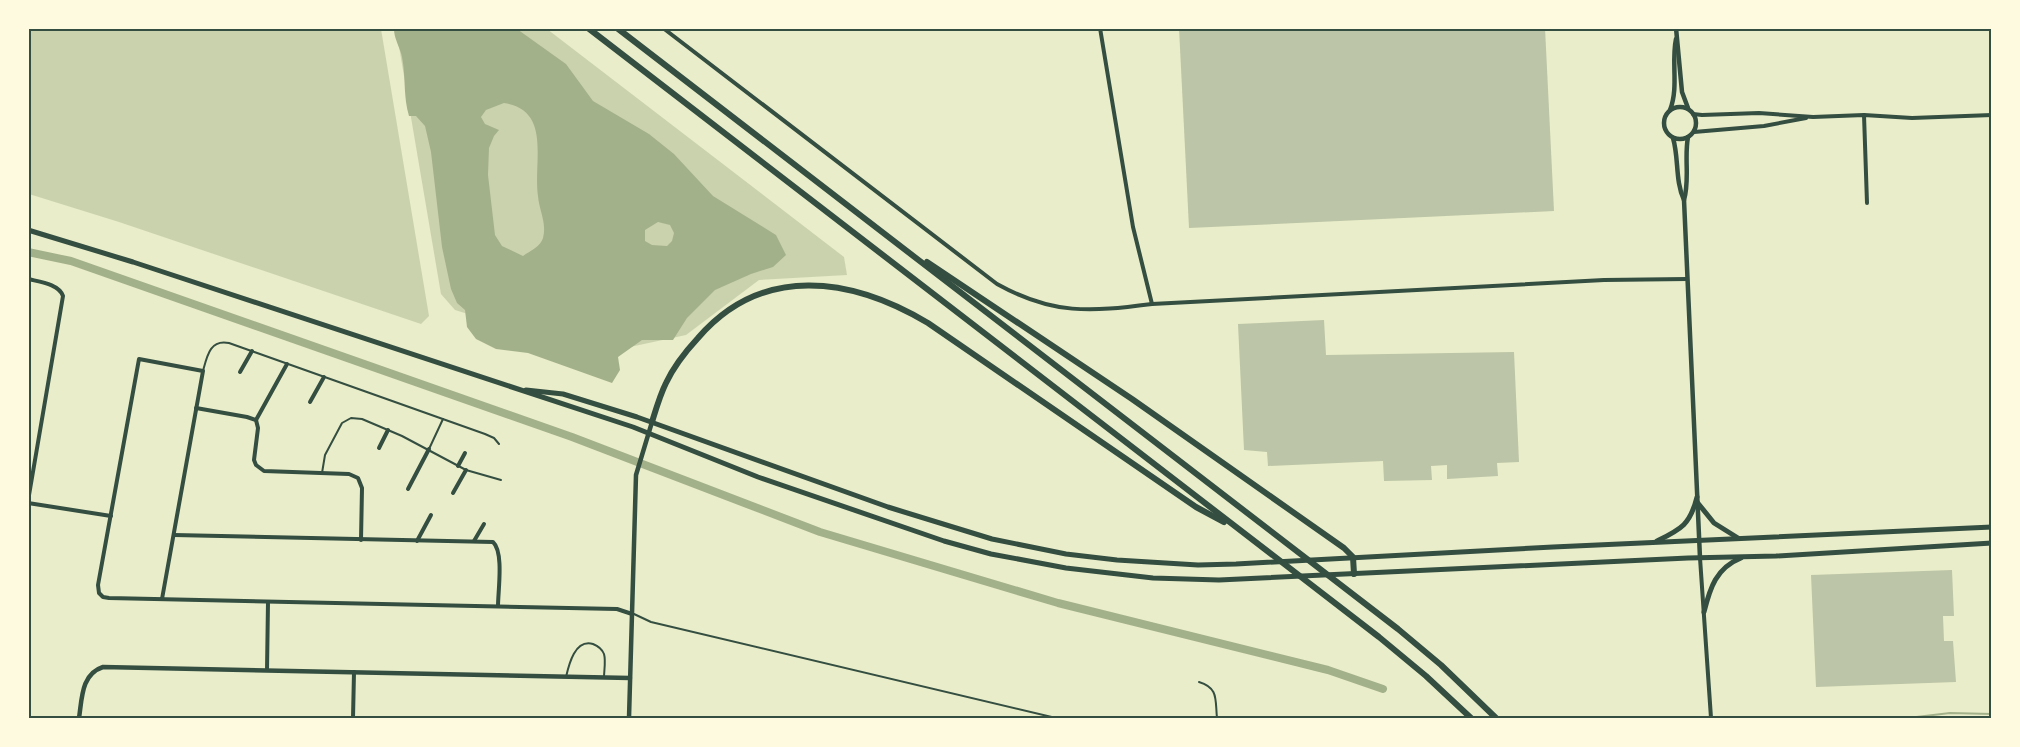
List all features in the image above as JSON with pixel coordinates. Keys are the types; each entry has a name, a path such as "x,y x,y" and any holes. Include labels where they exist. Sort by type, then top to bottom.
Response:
{"highway":[{"path":"588,28 1251,538 1426,676 1471,718"},
{"path":"617,28 1353,595 1441,665 1496,718"},
{"path":"884,234 1132,399 1271,495 1344,548 1353,557 1354,574"},
{"path":"652,422 666,382 684,353 711,322 743,301 777,288 818,285 845,288 892,303 928,323 1196,507 1242,532"}],"main road":[{"path":"28,230 133,262 648,433 758,477 885,522 967,548 1032,563 1116,575 1196,580 1992,543"},
{"path":"515,389 563,394 652,422 944,526 1035,548 1117,560 1198,565 1992,527"},
{"path":"1656,542 1685,525 1697,500"},
{"path":"1697,500 1714,523 1737,538"},
{"path":"1704,612 1710,589 1718,574 1729,564 1748,556"}],"street":[{"path":"663,28 997,284 1023,298 1063,309 1091,311 1152,304 1593,281 1687,279"},
{"path":"1100,28 1129,207 1152,304"},
{"path":"1676,28 1682,92 1696,120 1694,132"},
{"path":"1677,36 1674,50 1674,96 1664,125 1665,130 1673,138 1677,154 1679,189 1684,201"},
{"path":"1669,111 1678,107 1689,110"},
{"path":"1693,114 1759,112 1813,117 1912,118 1992,115"},
{"path":"1864,116 1867,203"},
{"path":"1673,138 1683,139 1694,132 1764,126 1813,117"},
{"path":"1688,137 1684,201 1687,279 1699,540 1711,718"},
{"path":"28,279 56,287 60,289 63,296 28,502 111,516"},
{"path":"240,372 252,351"},
{"path":"162,599 203,371 139,359 98,585 99,593 106,598 617,609 632,614"},
{"path":"287,364 256,420 258,429 254,460 259,469 269,472 349,474 358,478 360,482 361,540"},
{"path":"310,402 324,377"},
{"path":"196,408 256,420"},
{"path":"629,718 638,466 652,422"},
{"path":"379,448 388,430"},
{"path":"408,489 429,449"},
{"path":"458,466 465,453"},
{"path":"453,493 466,470"},
{"path":"417,540 430,515"},
{"path":"474,541 484,524"},
{"path":"174,535 493,542 499,551 498,606"},
{"path":"267,670 268,602"},
{"path":"79,718 86,680 93,672 103,667 630,678"},
{"path":"353,718 354,672"}],"lane":[{"path":"203,371 211,348 218,342 229,343 485,434 494,438 499,444"},
{"path":"322,473 329,446 346,420 356,417 429,449 466,470 501,480"},
{"path":"429,449 443,419"},
{"path":"632,614 651,622 1056,718"},
{"path":"566,676 575,651 588,643 599,646 602,650 604,678"},
{"path":"1198,682 1209,685 1215,693 1217,718"}],"shaded area":[{"path":"28,29 381,29 429,316 421,324 29,194"},
{"path":"394,29 517,29 566,64 593,101 649,134 674,154 713,196 776,235 786,255 773,267 715,290 687,318 673,340 642,340 618,357 620,370 612,383 528,353 496,349 476,339 467,327 465,310 457,303 451,289 442,247 431,152 425,126 416,116 409,116 402,57","holes":["504,103 519,108 529,116 535,127 537,139 537,183 544,232 540,243 523,256 502,246 495,235 488,175 489,148 499,130 485,124 481,117 486,110","658,222 670,225 674,233 672,241 667,246 652,245 645,241 645,230"]},
{"path":"396,29 547,29 844,257 847,275 759,280 686,335 597,354 455,310 441,294"}],"building":[{"path":"1179,28 1545,28 1554,211 1189,228"},
{"path":"1324,320 1326,355 1514,352 1519,462 1497,463 1498,476 1447,479 1447,465 1431,466 1432,480 1384,481 1383,461 1268,466 1267,452 1244,450 1238,324"},
{"path":"1952,570 1954,616 1943,616 1944,641 1953,641 1956,682 1816,687 1811,575"}],"waterway":[{"path":"28,252 71,261 572,437 820,532 1058,603 1328,670 1383,689"},
{"path":"1908,718 1950,713 1992,714"}]}
